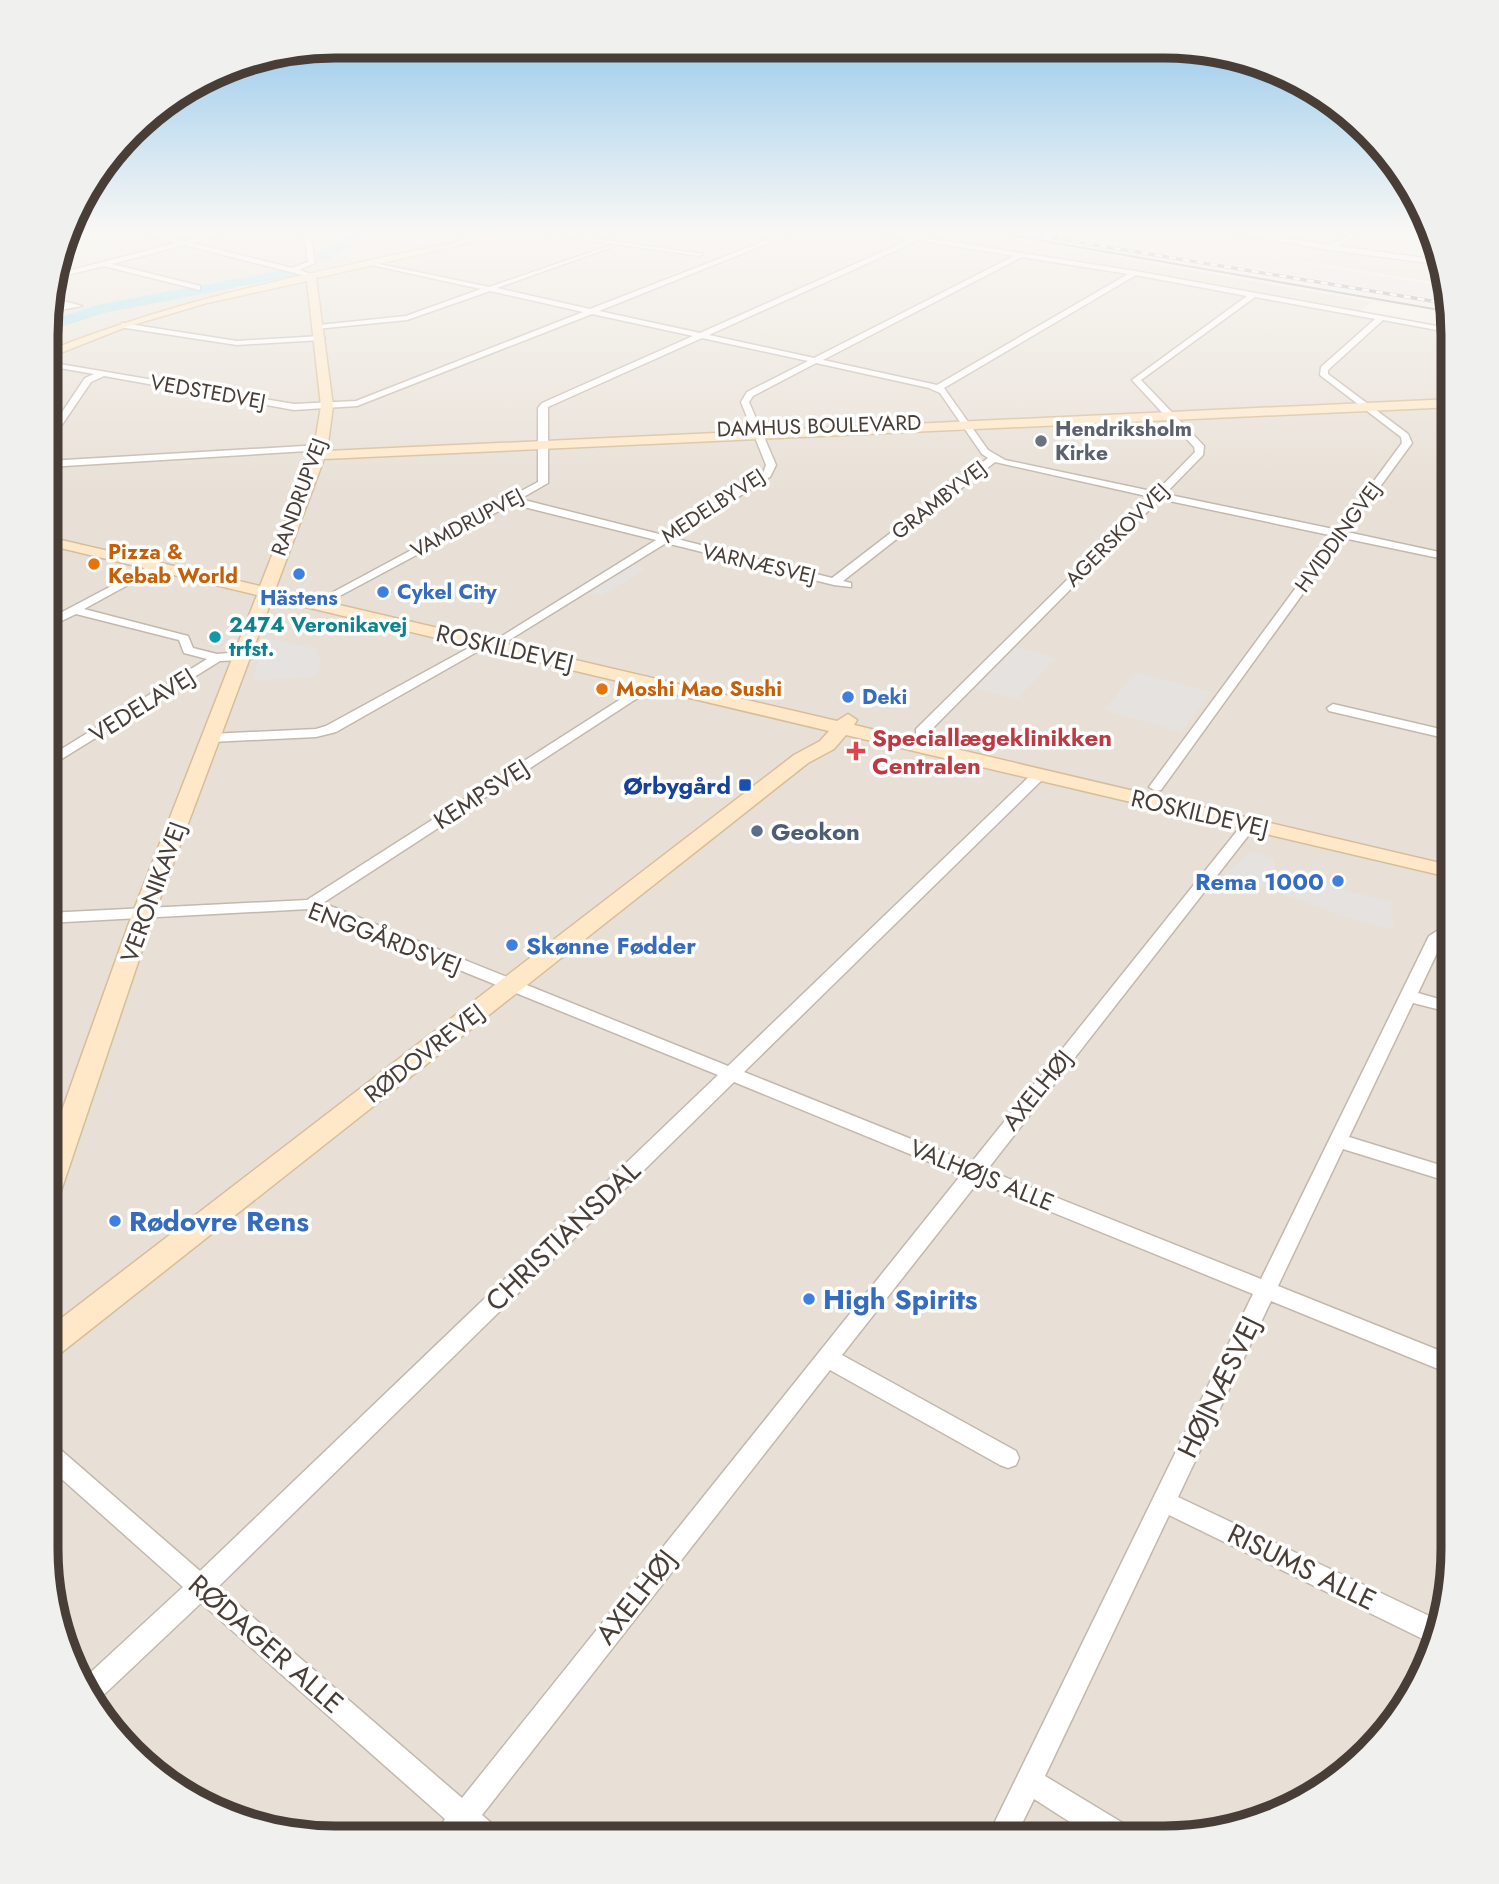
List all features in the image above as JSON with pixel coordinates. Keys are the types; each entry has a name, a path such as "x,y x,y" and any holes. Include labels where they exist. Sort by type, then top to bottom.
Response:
{"street":[{"path":"58,351 139,320"},
{"name":"RANDRUPVEJ","path":"266,587 320,452 327,406 318,320"},
{"path":"122,325 237,343 399,320"},
{"name":"VEDSTEDVEJ","path":"58,366 294,407 327,406 362,401 569,320"},
{"path":"632,320 939,388 1056,320"},
{"name":"VAMDRUPVEJ","path":"330,597 544,481 542,408 545,405 734,320"},
{"name":"MEDELBYVEJ","path":"506,638 767,475 771,465 745,402 747,396 894,320"},
{"name":"AGERSKOVVEJ","path":"921,732 1202,450 1136,380 1218,320"},
{"name":"HVIDDINGVEJ","path":"1156,787 1407,443 1405,436 1324,375 1324,369 1379,320"},
{"path":"1397,320 1441,329"},
{"path":"58,424 88,380 104,373"},
{"name":"GRAMBYVEJ","path":"834,582 994,458 985,452 939,388"},
{"name":"DAMHUS BOULEVARD","path":"58,463 965,423 1441,397"},
{"name":"DAMHUS BOULEVARD","path":"1362,403 1441,403"},
{"path":"994,458 1027,468 1441,555"},
{"name":"VARNÆSVEJ","path":"510,500 659,540 847,585"},
{"name":"ROSKILDEVEJ","path":"58,533 485,643 652,683 836,720 921,732 1441,854"},
{"name":"ROSKILDEVEJ","path":"58,543 155,566 330,597 506,638 836,720 1039,775 1441,869"},
{"path":"58,619 155,566"},
{"name":"VERONIKAVEJ","path":"58,1159 144,912 266,587"},
{"path":"74,610 184,638 188,650 217,658"},
{"path":"211,738 316,733 331,729 485,643"},
{"name":"VEDELAVEJ","path":"58,757 217,658 241,656"},
{"name":"KEMPSVEJ","path":"311,904 652,683"},
{"path":"1333,708 1441,733"},
{"name":"RØDOVREVEJ","path":"58,1338 801,759 827,745 836,720"},
{"name":"CHRISTIANSDAL","path":"94,1686 201,1587 1039,775"},
{"name":"AXELHØJ","path":"456,1826 972,1171 1250,824"},
{"name":"ENGGÅRDSVEJ","path":"58,917 311,904 510,986"},
{"name":"HØJNÆSVEJ","path":"1007,1826 1437,936"},
{"name":"VALHØJS ALLE","path":"510,986 1441,1361"},
{"path":"1408,996 1441,1005"},
{"path":"1340,1141 1441,1172"},
{"path":"826,1357 1007,1458"},
{"name":"RØDAGER ALLE","path":"58,1462 473,1826"},
{"name":"RISUMS ALLE","path":"1163,1501 1430,1629"},
{"path":"1029,1781 1102,1826"}],"shaded area":[{"path":"58,320 138,320 58,353"},
{"path":"147,320 1387,320 1441,330 1441,1568 1432,1621 1413,1672 1384,1718 1347,1758 1318,1780 1287,1798 1236,1817 1183,1826 316,1826 263,1817 212,1798 166,1769 126,1732 104,1703 86,1672 67,1621 58,1568 58,356"},
{"path":"633,565 645,568 602,596 589,592"},
{"path":"266,638 318,649 316,656 321,658 316,677 252,680"},
{"path":"1016,647 1056,658 1017,699 975,688"},
{"path":"1136,672 1211,692 1181,732 1104,710"},
{"path":"1252,852 1274,859 1274,873 1392,902 1390,912 1395,930 1358,921 1225,874"}],"waterway":[{"path":"58,323 67,320"}],"place":[{"name":"Hendriksholm Kirke","path":"1041,441"},
{"name":"Pizza & Kebab World","path":"94,564"},
{"name":"Hästens","path":"299,574"},
{"name":"Cykel City","path":"383,592"},
{"name":"2474 Veronikavej trfst.","path":"215,637"},
{"name":"Moshi Mao Sushi","path":"602,689"},
{"name":"Deki","path":"848,697"},
{"name":"Speciallægeklinikken Centralen","path":"856,751"},
{"name":"Ørbygård","path":"745,785"},
{"name":"Geokon","path":"757,831"},
{"name":"Rema 1000","path":"1338,881"},
{"name":"Skønne Fødder","path":"512,945"},
{"name":"Rødovre Rens","path":"115,1221"},
{"name":"High Spirits","path":"809,1299"}]}
